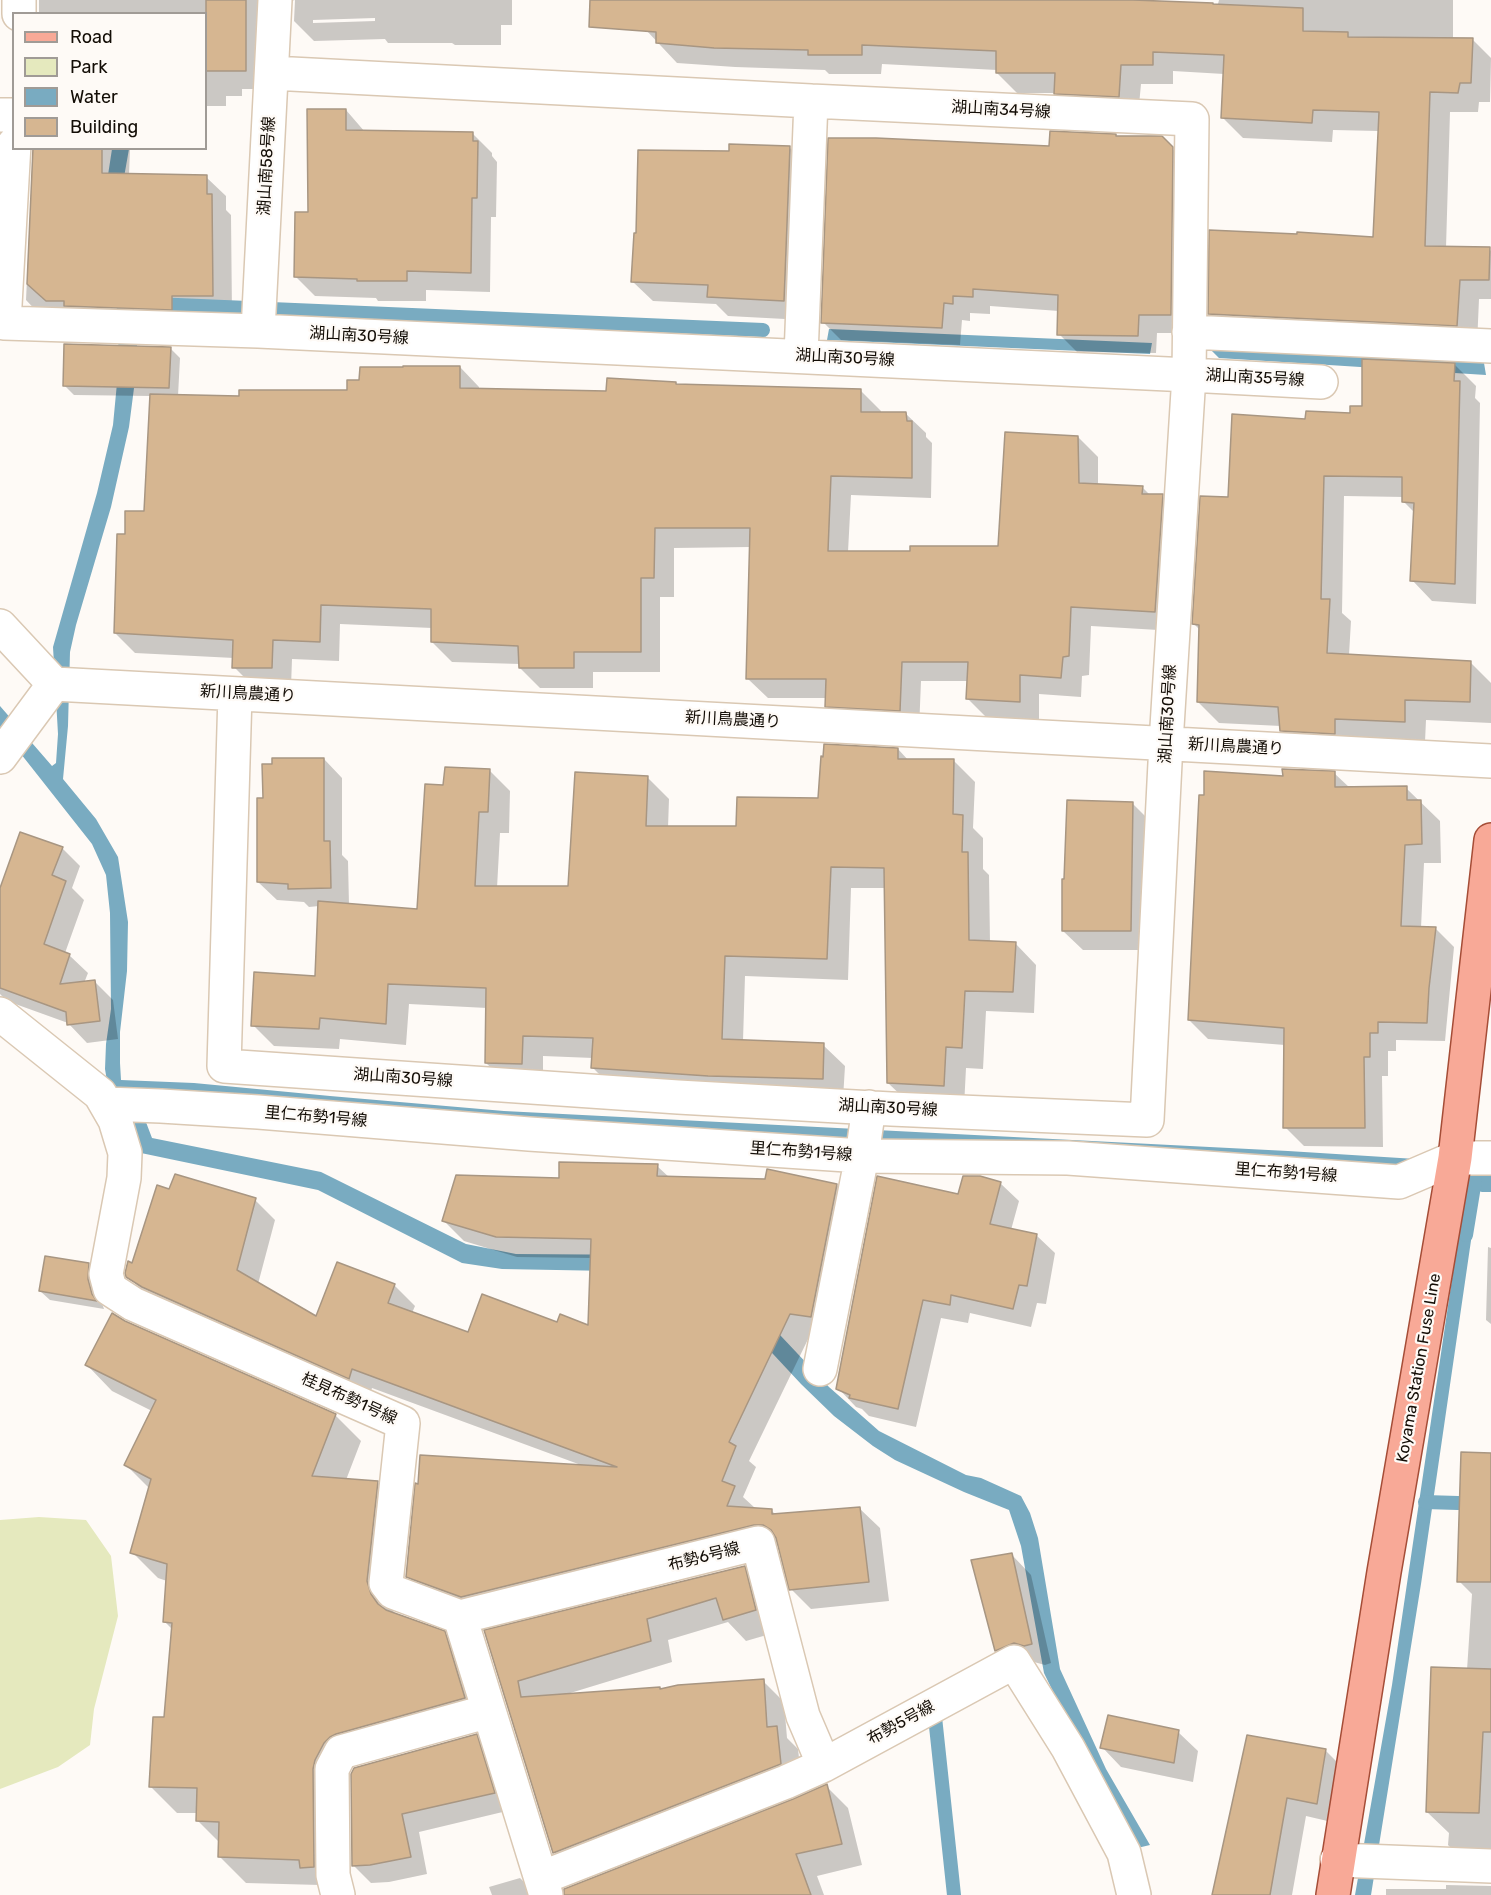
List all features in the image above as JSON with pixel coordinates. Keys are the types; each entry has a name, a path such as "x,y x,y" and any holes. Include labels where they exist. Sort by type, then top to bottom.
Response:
{"main road":[{"name":"Koyama Station Fuse Line","path":"1333,1895 1382,1583 1455,1158 1491,840"}],"street":[{"name":"湖山南58号線","path":"258,331 275,0"},
{"path":"272,74 811,101 801,356"},
{"name":"湖山南34号線","path":"811,101 1192,119 1189,375"},
{"name":"湖山南30号線","path":"14,150 4,322 258,331 1189,375 1166,743 1147,1120 678,1097 224,1066 235,694"},
{"path":"1189,332 1491,346"},
{"name":"湖山南35号線","path":"1189,375 1322,382"},
{"path":"0,626 54,684 0,757"},
{"name":"新川鳥農通り","path":"54,684 1491,761"},
{"name":"桂見布勢1号線","path":"0,1014 100,1094 115,1120 125,1153 124,1178 106,1274 110,1289 133,1304 403,1423 386,1583 393,1592 460,1617"},
{"name":"里仁布勢1号線","path":"106,1104 215,1109 529,1134 862,1156 1068,1158 1399,1182 1455,1158 1491,1158"},
{"path":"820,1369 862,1156 869,1107"},
{"name":"布勢6号線","path":"460,1617 758,1543 802,1716 824,1765"},
{"path":"460,1617 543,1887"},
{"name":"布勢5号線","path":"543,1887 824,1765 1014,1662 1068,1748 1124,1853 1134,1895"},
{"path":"338,1895 333,1875 332,1769 341,1752 489,1711"},
{"path":"1337,1860 1491,1866"}],"green space":[{"path":"39,1517 86,1520 111,1556 118,1616 94,1709 90,1745 58,1767 0,1789 0,1520"}],"water":[{"path":"112,150 129,150 123,183 138,357 129,427 111,507 70,652 68,726 63,779 96,819 118,857 128,922 127,971 120,1032 121,1080 194,1083 504,1111 1416,1159 1491,1176 1491,1192 1482,1192 1409,1173 141,1109 152,1138 321,1172 466,1244 516,1254 666,1255 732,1284 829,1387 879,1431 966,1475 981,1478 1021,1496 1030,1513 1038,1538 1060,1669 1106,1769 1150,1845 1133,1849 1114,1817 1044,1673 1021,1546 1009,1510 895,1460 873,1446 834,1416 801,1384 718,1295 611,1271 502,1269 462,1263 318,1190 141,1153 108,1087 105,1069 111,1009 110,913 106,875 92,844 21,754 0,735 0,706 52,766 56,763 58,734 53,647 97,493 113,425 119,362 117,309 110,280 108,175"},
{"path":"829,329 1152,343 1150,354 827,340"},
{"path":"1207,346 1484,363 1486,375 1219,358"},
{"path":"1461,1218 1474,1220 1421,1584 1371,1895 1355,1895 1392,1685"}],"building":[{"path":"206,0 246,0 246,71 207,71"},
{"path":"590,0 1133,0 1213,3 1303,8 1303,31 1348,32 1348,37 1473,38 1471,83 1460,83 1458,93 1430,92 1425,246 1490,247 1489,280 1460,280 1457,326 1208,314 1209,230 1373,237 1379,112 1313,110 1312,123 1221,118 1224,55 1153,52 1153,65 1121,65 1119,97 1054,94 1055,73 996,73 996,51 862,45 862,55 808,55 808,50 714,48 656,43 656,32 589,27"},
{"path":"307,109 346,109 346,130 473,132 473,141 478,141 477,198 472,198 471,273 407,271 407,281 294,277 295,212 308,212"},
{"path":"1050,131 1116,134 1116,136 1162,136 1173,147 1171,315 1139,315 1138,336 1057,335 1058,295 973,289 973,297 953,296 953,304 944,303 942,328 821,323 828,138 1049,146"},
{"path":"729,144 790,146 784,301 707,297 708,285 631,282 634,233 636,233 638,150 729,151"},
{"path":"33,150 102,150 102,173 207,175 207,194 212,194 213,296 172,296 172,310 64,306 64,301 46,301 27,284"},
{"path":"64,344 171,347 169,388 63,386"},
{"path":"1362,359 1455,363 1454,381 1460,381 1455,584 1410,581 1414,503 1402,502 1402,477 1324,476 1321,599 1330,599 1327,653 1471,661 1470,702 1405,700 1405,722 1335,719 1335,734 1280,731 1278,707 1197,702 1199,625 1192,624 1200,496 1228,497 1232,414 1305,419 1306,411 1350,413 1350,406 1362,406"},
{"path":"460,366 460,388 606,391 607,378 676,382 676,384 861,389 861,412 906,412 907,421 912,421 912,478 831,476 828,551 910,551 910,546 998,546 1005,432 1078,436 1079,483 1143,486 1142,494 1163,494 1155,612 1071,607 1069,656 1063,657 1061,678 1020,675 1020,702 966,699 968,662 902,662 900,711 825,707 826,679 746,679 750,528 655,528 654,578 641,578 641,652 574,652 574,668 519,668 518,646 431,642 431,609 321,605 320,642 273,640 272,668 232,668 233,640 114,633 117,534 125,534 125,511 144,511 150,394 239,396 239,390 347,390 347,380 359,380 360,367"},
{"path":"824,744 898,748 898,759 954,759 953,814 963,815 962,852 968,852 969,940 1016,942 1013,992 965,991 962,1048 946,1047 944,1086 887,1083 884,868 831,867 827,959 725,956 722,1039 824,1043 823,1079 708,1076 591,1068 593,1038 523,1036 522,1064 485,1063 486,988 388,984 386,1024 320,1018 319,1029 251,1026 254,972 315,976 318,901 417,909 425,784 443,785 445,767 490,769 488,812 479,812 475,886 568,886 575,772 648,776 646,826 736,826 737,797 818,798"},
{"path":"272,758 324,758 324,841 330,841 331,888 288,889 288,884 257,882 257,798 263,798 262,764 272,764"},
{"path":"1282,769 1335,771 1335,787 1407,786 1407,800 1421,800 1422,844 1405,845 1401,926 1436,927 1427,1023 1378,1022 1378,1033 1370,1033 1370,1057 1364,1057 1365,1128 1283,1128 1284,1028 1188,1020 1199,795 1204,795 1204,771 1283,776"},
{"path":"1067,800 1133,802 1131,931 1062,931 1062,879 1064,879"},
{"path":"20,832 63,847 52,875 66,881 44,944 70,954 60,984 95,980 100,1021 67,1025 66,1012 0,988 0,888"},
{"path":"559,1162 658,1164 657,1176 765,1179 767,1169 837,1184 811,1317 790,1314 729,1442 736,1446 722,1481 735,1486 727,1506 772,1509 772,1514 860,1507 869,1582 789,1590 776,1538 771,1530 763,1525 754,1525 461,1597 406,1577 420,1455 617,1467 352,1369 349,1379 142,1287 126,1277 128,1261 132,1263 157,1185 169,1189 175,1174 256,1198 237,1270 316,1316 337,1262 395,1284 388,1303 468,1332 482,1294 557,1322 560,1314 588,1325 591,1239 496,1237 442,1221 456,1175 559,1178"},
{"path":"877,1176 958,1194 963,1176 980,1176 1001,1182 990,1224 1037,1234 1027,1286 1019,1285 1013,1309 951,1295 950,1305 923,1300 898,1409 849,1398 850,1395 836,1389"},
{"path":"45,1256 89,1263 88,1279 92,1294 97,1301 39,1291"},
{"path":"112,1313 125,1321 336,1414 312,1476 378,1481 367,1581 371,1594 386,1610 445,1631 465,1698 336,1734 324,1743 313,1769 314,1867 300,1868 299,1860 218,1857 219,1822 196,1821 197,1788 149,1787 153,1717 164,1717 172,1623 163,1622 167,1564 130,1553 151,1479 124,1465 156,1400 85,1365"},
{"path":"1461,1452 1491,1453 1491,1582 1457,1582"},
{"path":"1012,1553 1032,1644 1024,1646 1014,1643 995,1651 971,1560"},
{"path":"745,1566 756,1610 723,1620 716,1598 647,1619 651,1641 518,1681 521,1697 660,1687 660,1689 678,1685 764,1679 767,1727 777,1726 781,1764 553,1853 484,1630"},
{"path":"1431,1667 1491,1669 1491,1732 1483,1732 1479,1813 1426,1812"},
{"path":"1108,1715 1179,1730 1174,1763 1100,1748"},
{"path":"477,1734 495,1793 402,1814 411,1857 352,1866 351,1774 354,1768"},
{"path":"1247,1735 1326,1749 1317,1804 1287,1798 1270,1895 1212,1895"},
{"path":"827,1784 842,1844 796,1854 811,1895 564,1895 564,1889"}],"waterway":[{"path":"154,304 763,330"},
{"path":"1466,1235 1475,1180"},
{"path":"1425,1502 1491,1504"},
{"path":"935,1717 954,1895"}]}
